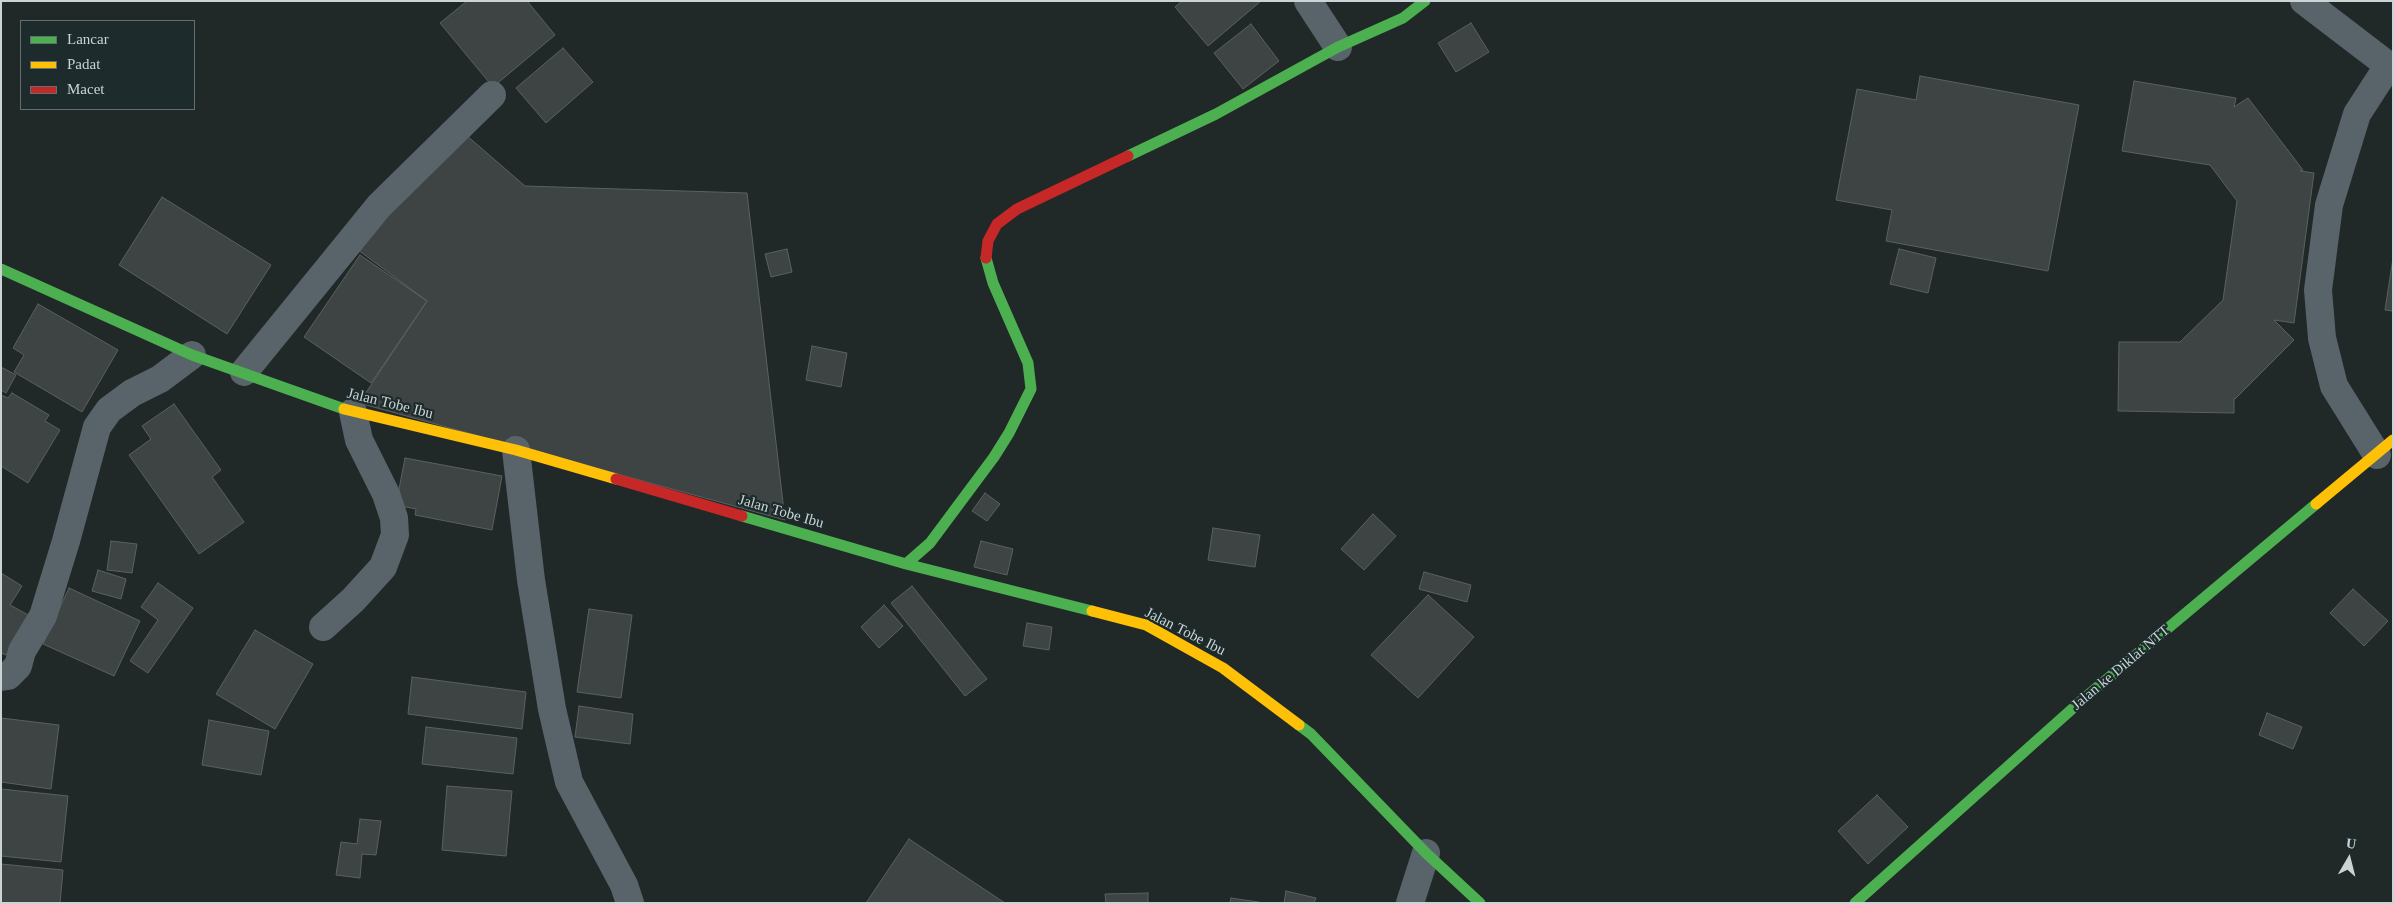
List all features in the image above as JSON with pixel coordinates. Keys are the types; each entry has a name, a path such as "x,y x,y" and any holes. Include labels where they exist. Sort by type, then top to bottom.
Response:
{"street":[{"path":"1308,1 1338,47"},
{"path":"906,564 930,543 994,457 1031,389 1028,363 993,283 986,261 988,241 997,224 1017,209 1216,114 1338,47 1403,18 1425,1"},
{"path":"2304,1 2390,68 2357,114 2329,205 2318,290 2322,338 2334,386 2385,447"},
{"path":"244,372 379,206 492,95"},
{"name":"Jalan Tobe Ibu","path":"1,269 192,356 244,372 353,412 516,450 906,564 1146,626 1223,668 1311,734 1426,853 1480,903"},
{"path":"1,677 8,676 18,666 22,651 43,616 66,541 97,427 109,410 132,393 160,379 192,356"},
{"path":"323,627 353,600 383,567 395,536 394,518 386,494 359,440 353,412"},
{"name":"Jalan ke Diklat NTT","path":"1855,903 2081,701 2385,447"},
{"path":"516,450 531,580 552,709 569,782 624,886 630,903"},
{"path":"1410,903 1426,853"}],"building":[{"path":"467,1 527,1 555,35 493,87 440,23"},
{"path":"1182,1 1261,1 1208,46 1175,7"},
{"path":"1471,23 1489,52 1456,72 1438,43"},
{"path":"1251,24 1279,61 1243,89 1214,53"},
{"path":"563,48 593,82 546,123 516,88"},
{"path":"1920,76 2079,105 2048,271 1886,241 1892,210 1836,200 1857,89 1916,100"},
{"path":"2134,81 2236,98 2234,107 2248,98 2303,170 2300,171 2314,173 2294,323 2274,320 2294,340 2234,398 2234,413 2118,411 2119,342 2180,342 2223,300 2237,201 2210,165 2122,151"},
{"path":"458,128 525,186 747,193 785,520 359,403 427,301 358,250"},
{"path":"162,197 271,265 227,334 119,265"},
{"path":"787,249 792,272 771,277 765,254"},
{"path":"1899,249 1936,258 1928,293 1890,284"},
{"path":"360,255 427,301 371,383 304,337"},
{"path":"2393,258 2393,311 2385,310"},
{"path":"38,304 118,350 82,412 14,372 24,355 13,348"},
{"path":"812,346 847,353 841,387 806,380"},
{"path":"1,367 16,375 6,393 1,390"},
{"path":"12,393 49,415 45,421 60,430 28,483 1,466 1,395 8,398"},
{"path":"174,404 221,470 212,477 244,522 199,554 129,455 151,439 142,426"},
{"path":"405,458 502,476 492,530 415,515 416,509 396,505"},
{"path":"985,493 1000,504 987,521 972,511"},
{"path":"1373,514 1396,536 1364,570 1341,549"},
{"path":"1213,528 1260,535 1255,567 1208,560"},
{"path":"111,541 137,544 132,573 107,570"},
{"path":"981,541 1013,549 1007,575 974,567"},
{"path":"98,570 126,579 121,599 92,591"},
{"path":"1424,572 1471,585 1467,602 1419,589"},
{"path":"1,573 22,586 10,605 30,616 6,655 1,653"},
{"path":"158,583 193,608 148,673 130,661 158,620 141,607"},
{"path":"912,586 987,679 965,696 891,603"},
{"path":"69,588 140,621 114,676 43,644"},
{"path":"2353,589 2388,621 2364,646 2330,613"},
{"path":"1428,595 1474,637 1418,698 1371,655"},
{"path":"884,605 903,626 879,648 861,627"},
{"path":"589,609 632,615 621,698 577,692"},
{"path":"1027,623 1052,627 1049,650 1023,646"},
{"path":"255,630 313,664 275,729 216,694"},
{"path":"412,677 526,692 522,729 408,714"},
{"path":"579,706 633,714 630,744 575,737"},
{"path":"2267,713 2302,727 2293,749 2259,735"},
{"path":"1,718 59,725 51,789 1,782"},
{"path":"209,720 269,731 261,775 202,765"},
{"path":"426,727 517,738 513,774 422,764"},
{"path":"447,786 512,791 506,856 442,850"},
{"path":"1,789 68,796 61,862 1,856"},
{"path":"1877,795 1908,827 1868,864 1838,831"},
{"path":"360,819 381,821 376,855 362,854 360,878 336,875 341,842 357,844"},
{"path":"909,839 1005,903 866,903"},
{"path":"1,864 63,870 60,903 1,903"},
{"path":"1286,891 1316,898 1314,903 1284,903"},
{"path":"1148,893 1148,903 1106,903 1105,894"},
{"path":"1231,898 1265,903 1230,903"}],"traffic: fast":[{"path":"1128,156 1216,114 1338,47 1403,18 1425,1"},
{"path":"906,564 930,543 994,457 1009,433 1031,389 1028,363 993,283 986,258"},
{"path":"1,269 192,355 344,409"},
{"path":"1855,903 2081,701 2316,504"},
{"path":"742,516 906,564 1092,611"},
{"path":"1299,725 1311,734 1426,853 1480,903"}],"traffic: slow":[{"path":"344,409 516,450 616,479"},
{"path":"2316,504 2393,440"},
{"path":"1092,611 1146,625 1223,668 1299,725"}],"traffic: jam":[{"path":"986,258 988,241 997,224 1017,209 1128,156"},
{"path":"616,479 742,516"}]}
